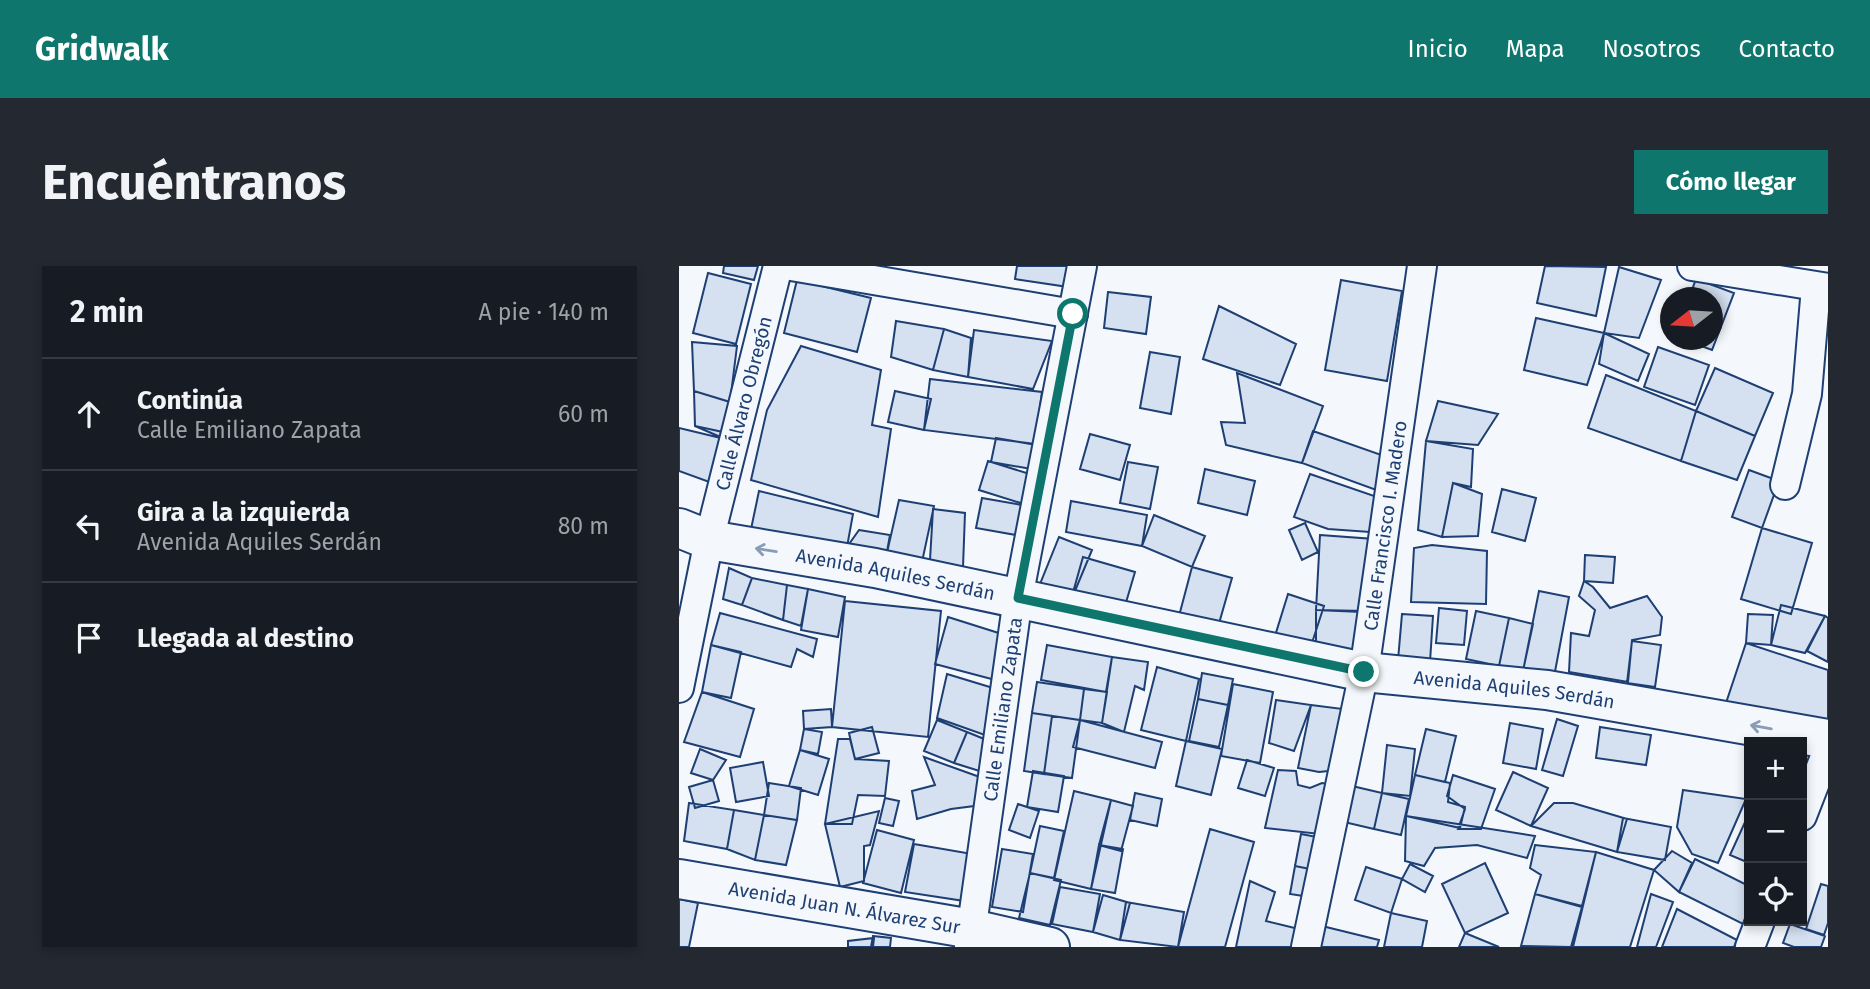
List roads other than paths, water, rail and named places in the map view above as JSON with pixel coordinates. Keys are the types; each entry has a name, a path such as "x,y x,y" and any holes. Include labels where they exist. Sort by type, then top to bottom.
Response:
{"main road":[{"name":"Avenida Aquiles Serdán","path":"694,534 875,568 1364,672 1548,690 1828,739"},
{"name":"Avenida Juan N. Álvarez Sur","path":"679,879 971,938 1050,947"}],"street":[{"name":"Calle Álvaro Obregón","path":"679,688 694,534 778,266"},
{"path":"791,266 1073,314"},
{"name":"Calle Emiliano Zapata","path":"971,938 1018,598 1082,266"},
{"name":"Calle Francisco I. Madero","path":"1306,947 1364,672 1422,266"},
{"path":"1692,266 1822,288 1807,394 1785,485"},
{"path":"1807,803 1828,749"},
{"path":"1750,947 1758,926"}]}
